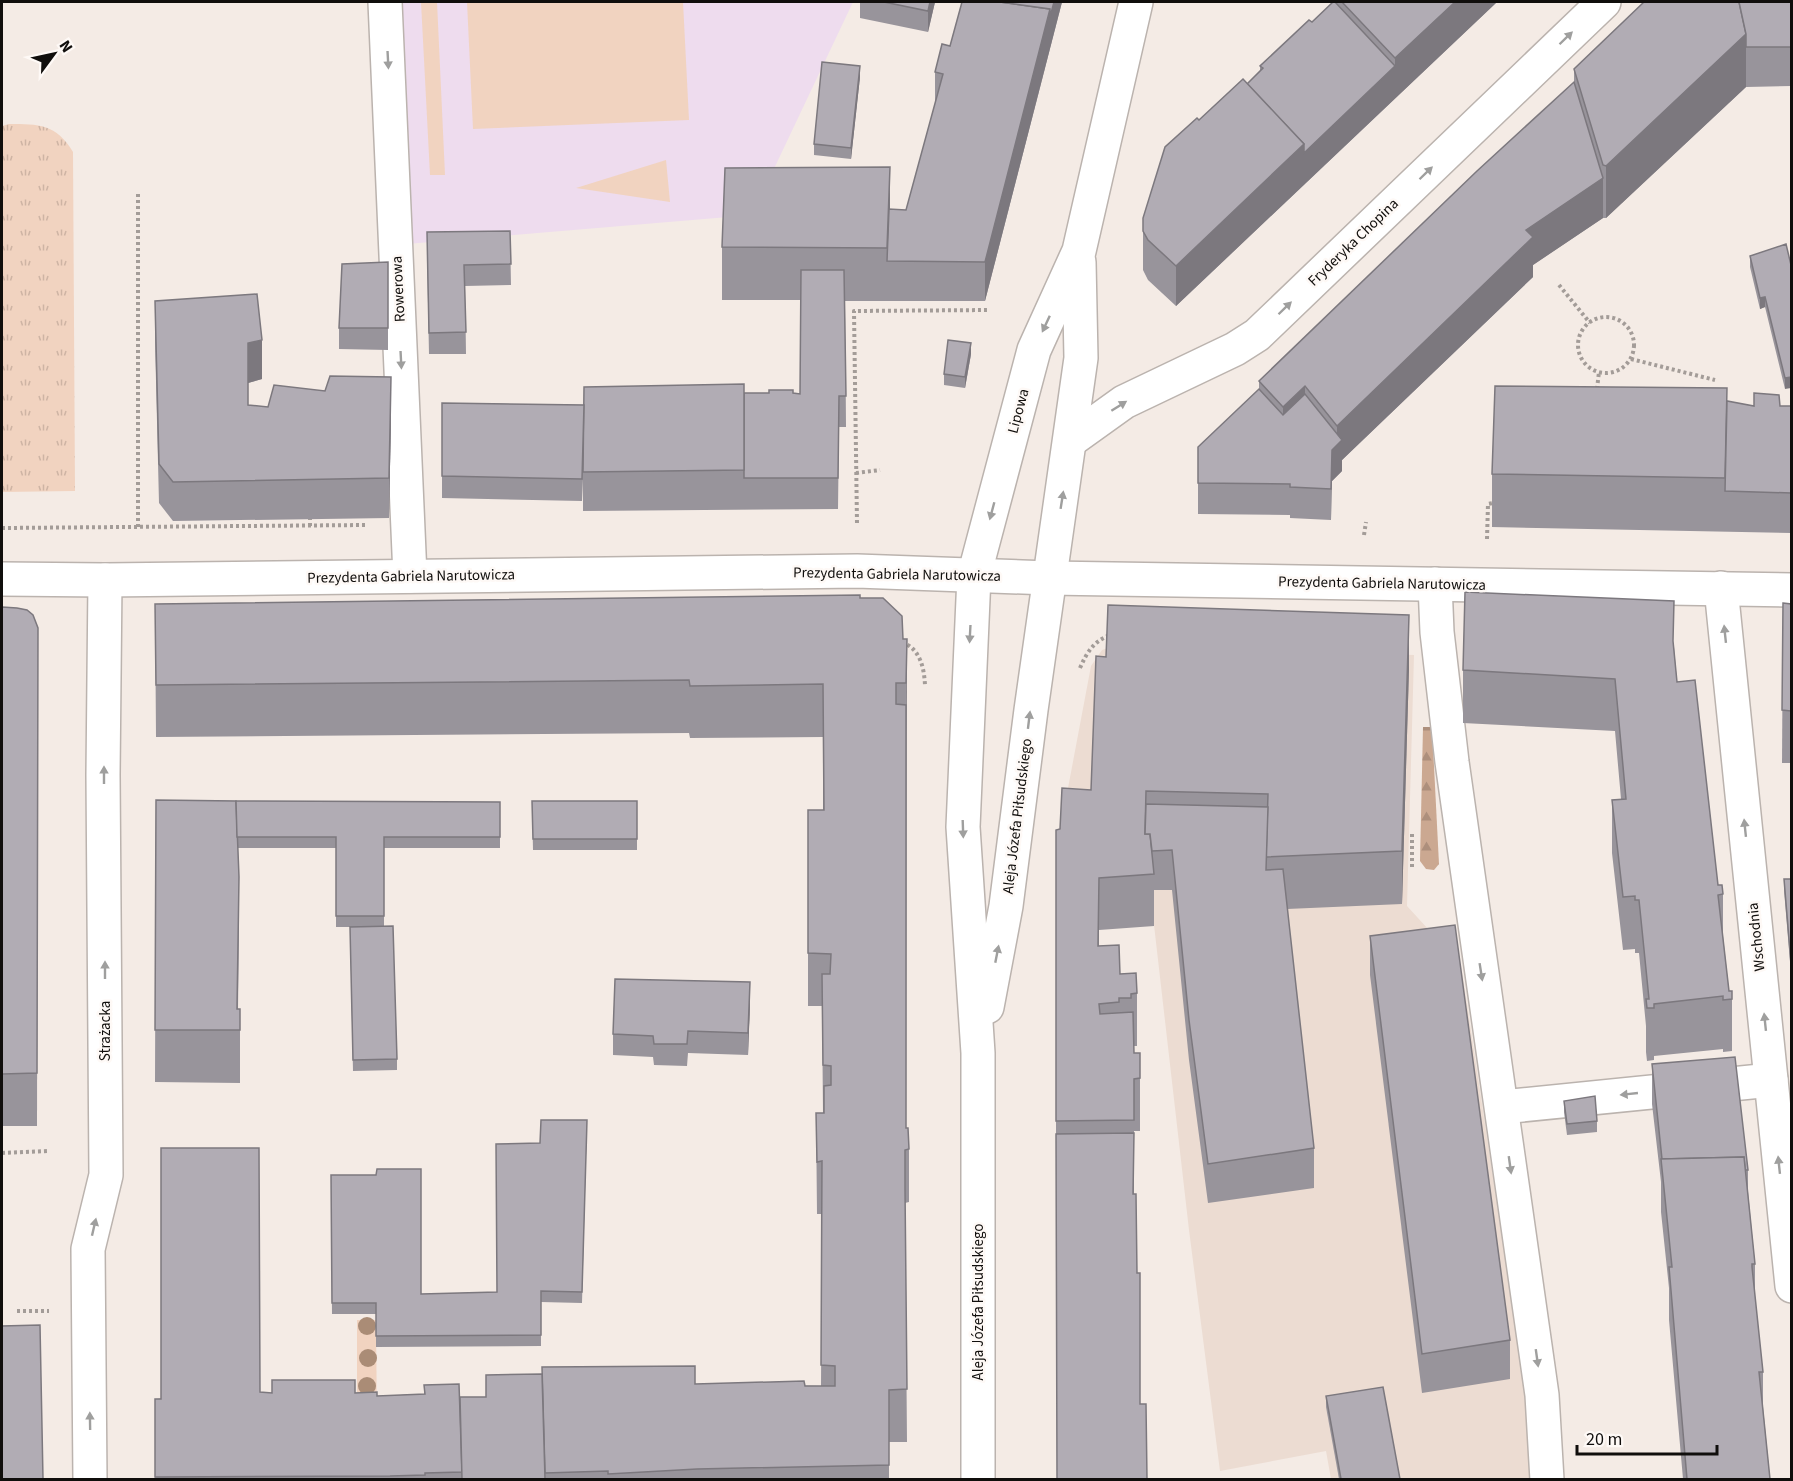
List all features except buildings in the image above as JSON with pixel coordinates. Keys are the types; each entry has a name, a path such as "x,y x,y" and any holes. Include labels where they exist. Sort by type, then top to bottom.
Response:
{"street":[{"name":"Rowerowa","path":"385,2 410,576"},
{"name":"Lipowa","path":"974,576 1034,350 1079,251 1136,2"},
{"name":"Fryderyka Chopina","path":"1071,440 1124,402 1235,349 1257,335 1604,2"},
{"name":"Lipowa","path":"1049,578 1071,440 1081,358 1079,251"},
{"name":"Prezydenta Gabriela Narutowicza","path":"2,579 105,580 847,571 1049,578 1791,590"},
{"name":"Aleja Józefa Piłsudskiego","path":"974,576 963,827 978,1053 978,1479"},
{"name":"Aleja Józefa Piłsudskiego","path":"978,1053 1006,906 1049,578"},
{"name":"Strażacka","path":"90,1479 88,1249 106,1175 105,580"},
{"path":"1436,584 1437,632 1448,727 1542,1395 1547,1479"},
{"name":"Wschodnia","path":"1720,588 1791,1286"},
{"path":"1502,1107 1771,1080"}],"path":[{"path":"138,194 138,528"},
{"path":"1559,285 1590,322"},
{"path":"857,523 854,311 990,310"},
{"path":"1602,318 1614,318 1625,324 1632,334 1634,347 1631,359 1623,368 1611,373 1599,372 1588,366 1580,356 1579,344 1582,332 1590,322 1602,318"},
{"path":"1631,359 1715,380"},
{"path":"1597,394 1599,372"},
{"path":"856,473 880,470"},
{"path":"1486,539 1488,504 1493,503"},
{"path":"310,519 310,526"},
{"path":"1364,535 1366,522"},
{"path":"2,528 409,525"},
{"path":"1080,669 1087,651 1102,638 1113,634"},
{"path":"896,640 908,645 922,660 926,692"},
{"path":"1412,834 1412,868"},
{"path":"2,1153 47,1151"},
{"path":"16,1311 49,1311"}],"shaded area":[{"path":"396,2 853,2 752,215 407,244"},
{"path":"1124,643 1414,655 1407,906 1461,965 1537,1479 1331,1479 1326,1451 1220,1471 1189,1230 1150,890 1059,836 1091,666 1102,650"}],"green space":[{"path":"421,2 437,2 445,175 430,175"},
{"path":"467,2 683,2 689,120 473,129"},
{"path":"9,124 38,125 53,131 67,143 73,152 75,491 2,492 2,126"},
{"path":"666,160 670,202 576,188"},
{"path":"1423,727 1432,727 1439,864 1434,870 1426,869 1420,861"},
{"path":"357,1320 376,1320 377,1428 357,1428"}]}
